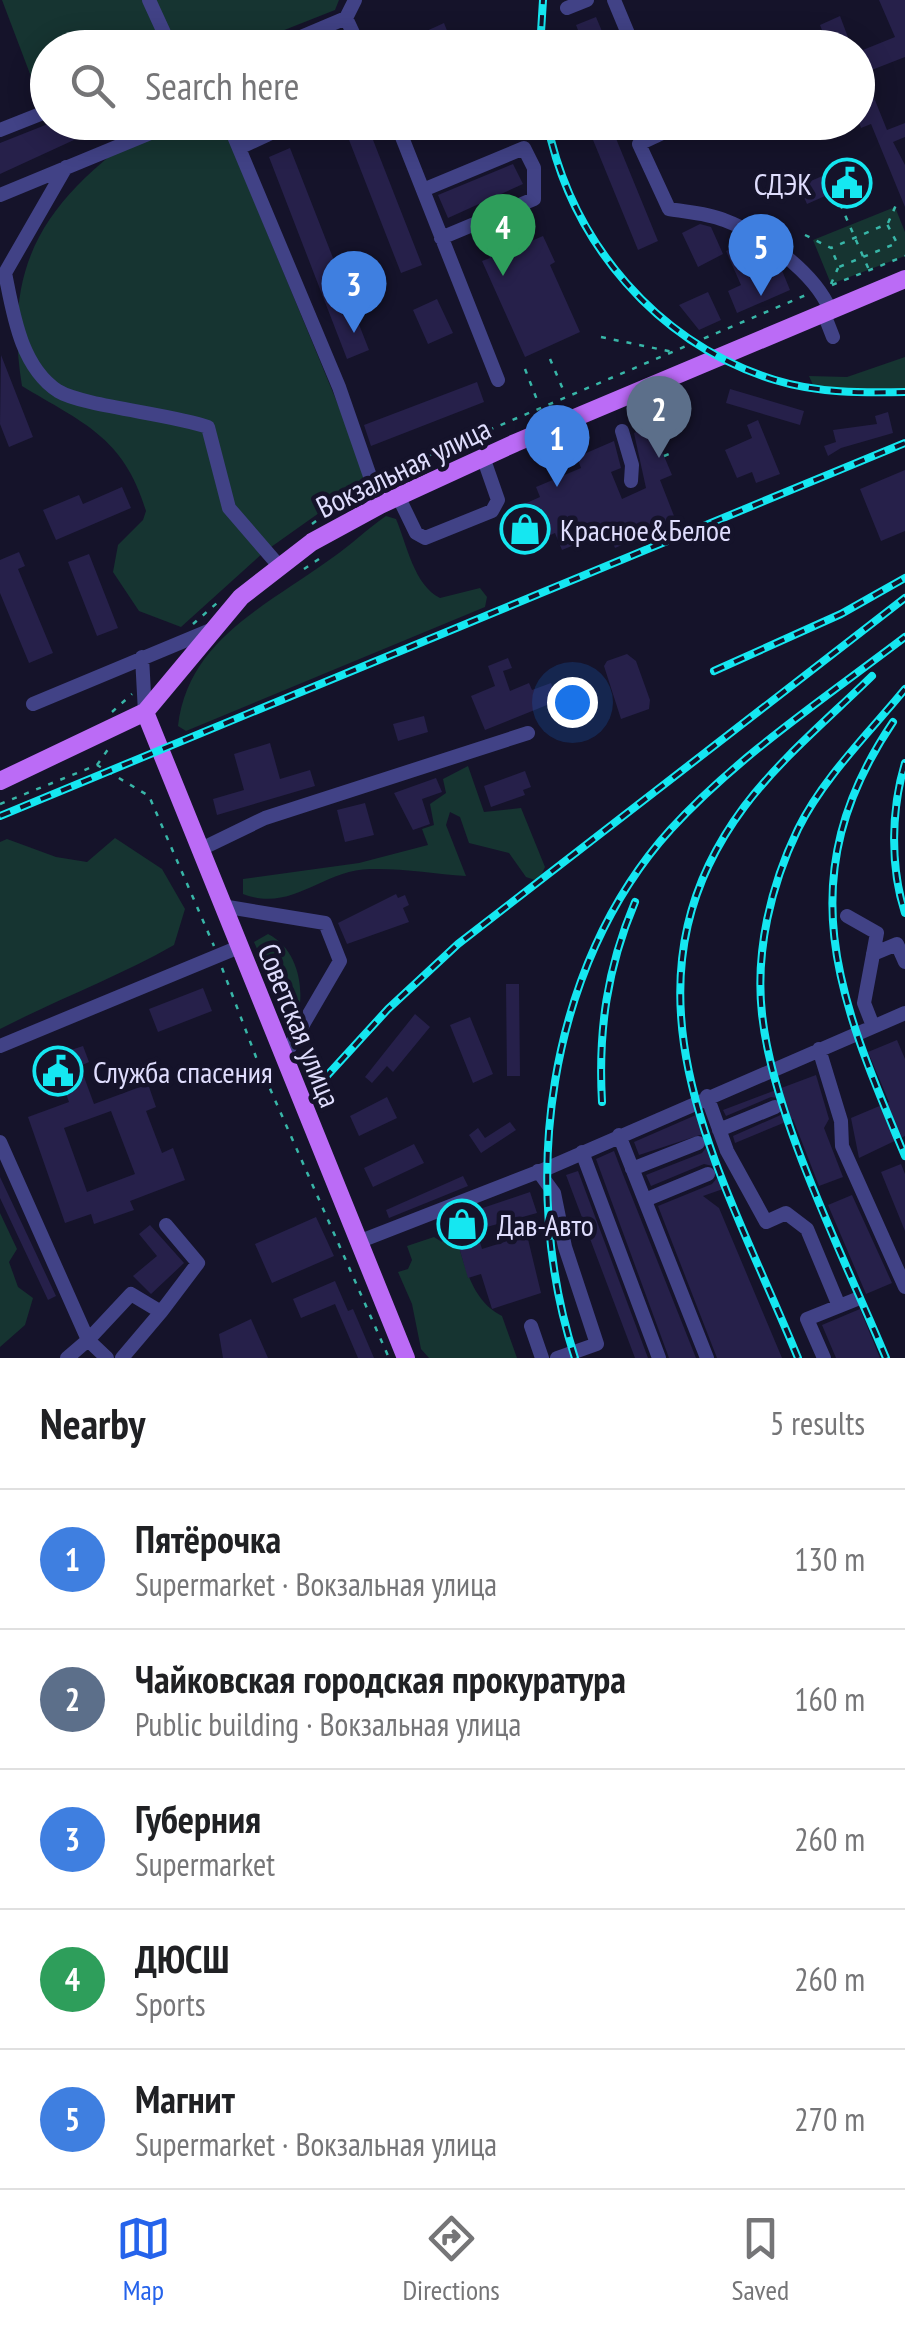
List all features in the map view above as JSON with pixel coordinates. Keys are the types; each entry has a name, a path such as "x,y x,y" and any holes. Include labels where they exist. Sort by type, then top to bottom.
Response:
{"main road":[{"name":"Вокзальная улица","path":"145,712 241,598 312,542 483,457 905,279"},
{"path":"0,781 145,712"},
{"name":"Советская улица","path":"145,712 406,1358"}],"street":[{"path":"149,0 163,30"},
{"path":"318,30 346,18 355,0"},
{"path":"567,8 587,0"},
{"path":"614,0 626,30"},
{"path":"346,18 352,30"},
{"path":"0,130 30,119"},
{"path":"0,195 132,140"},
{"path":"236,140 339,387 380,505"},
{"path":"239,148 256,140"},
{"path":"403,140 498,380"},
{"path":"648,140 639,144 669,209 722,219 752,234 822,289 833,338"},
{"path":"423,190 524,148 534,168 534,199 441,238"},
{"path":"66,167 5,273 17,331 30,358 58,391 208,427 229,508 280,566"},
{"path":"622,431 632,465 631,482"},
{"path":"398,496 416,533 426,538 492,511 498,500 483,457"},
{"path":"33,704 213,628"},
{"path":"142,657 145,712"},
{"path":"198,850 265,818 528,733"},
{"path":"222,906 325,923 340,961 284,1057"},
{"path":"847,916 876,932 864,1003 873,1026"},
{"path":"873,954 897,944 905,962"},
{"path":"0,1046 239,947"},
{"path":"358,1242 538,1171 706,1096 904,1016"},
{"path":"819,1049 838,1107 842,1146 905,1286"},
{"path":"706,1096 766,1222 786,1213 807,1228 840,1306"},
{"path":"720,1130 776,1107"},
{"path":"619,1135 707,1358"},
{"path":"0,1142 88,1340 107,1358"},
{"path":"632,1169 698,1143"},
{"path":"582,1152 658,1358"},
{"path":"538,1171 554,1193 565,1247 599,1351 557,1358"},
{"path":"645,1200 708,1174"},
{"path":"122,1358 198,1263 166,1225"},
{"path":"67,1358 131,1294 161,1312"},
{"path":"824,1358 808,1319 856,1300"},
{"path":"530,1326 542,1358"}],"path":[{"path":"835,192 869,272"},
{"path":"831,248 887,224 896,205"},
{"path":"887,224 896,243 905,248"},
{"path":"805,234 831,248 839,267"},
{"path":"830,286 839,267 896,243"},
{"path":"601,337 673,352"},
{"path":"550,359 566,396"},
{"path":"525,370 540,408"},
{"path":"653,430 688,413"},
{"path":"664,456 674,452"},
{"path":"0,804 96,765 149,796 218,956 256,1058 389,1358"}],"green space":[{"path":"2,0 339,0 335,10 284,30 30,30 30,74"},
{"path":"130,140 229,140 367,475 367,479 264,552 181,627 139,611 113,572 118,545 143,520 146,511 126,465 82,422 22,386 17,339 28,262 43,230 63,202"},
{"path":"895,207 905,232 905,256 831,284 813,240"},
{"path":"905,357 905,388 842,389 813,385 809,376 847,377"},
{"path":"386,516 396,519 418,574 431,592 440,598 480,588 487,597 485,607 186,731 178,726 185,696 214,647 258,609"},
{"path":"468,766 484,812 521,808 545,867 538,881 526,877 509,853 469,843 460,817 450,812 446,825 466,876 370,869 353,871 277,898 243,894 243,879 359,863 428,845 422,829 434,825 430,804 446,793 443,779"},
{"path":"115,838 162,869 185,909 174,945 0,1029 0,842 7,839 56,857 87,862"},
{"path":"268,934 285,948 299,978 299,1011 288,1018 254,942"},
{"path":"0,1213 17,1249 9,1262 18,1287 33,1298 25,1325 0,1347"},
{"path":"434,1237 442,1242 456,1237 471,1282 483,1301 502,1316 517,1358 429,1358 421,1349 412,1304 398,1272 408,1269 412,1260 407,1246"}],"building":[{"path":"879,0 905,0 905,57 875,69 875,45 895,37"},
{"path":"840,16 845,30 822,30 820,25"},
{"path":"596,17 601,30 578,30 576,25"},
{"path":"444,23 447,30 429,30"},
{"path":"875,100 887,130 905,123 905,137 893,142 905,165 905,207 875,134"},
{"path":"30,131 30,140 74,140 0,174 0,143"},
{"path":"349,140 373,140 422,265 401,273"},
{"path":"593,140 617,140 658,241 638,250"},
{"path":"290,148 369,350 347,359 269,157"},
{"path":"860,160 868,177 807,204 799,186"},
{"path":"513,164 523,184 448,218 438,195"},
{"path":"700,224 711,227 723,254 698,267 682,233"},
{"path":"522,229 529,242 543,236 555,262 550,265 580,332 525,357 482,261 490,258 486,249"},
{"path":"746,242 753,246 766,274 781,268 790,290 737,313 728,291 741,285 726,251"},
{"path":"708,292 721,320 699,330 679,305"},
{"path":"437,299 453,333 428,344 413,310"},
{"path":"1,355 33,437 9,447 0,424"},
{"path":"477,382 484,402 371,446 364,425"},
{"path":"730,389 804,411 800,425 726,403"},
{"path":"888,412 893,433 841,448 828,456 824,446 836,442 833,430 877,424 875,416"},
{"path":"758,420 780,474 756,483 752,472 737,478 725,450 752,438 747,425"},
{"path":"651,425 672,475 660,480 676,521 615,548 608,531 562,550 555,533 513,552 505,532 520,525 513,509 540,497 536,487 581,468 577,457 614,441 621,468 611,472 622,499 646,488 634,433"},
{"path":"905,470 905,531 881,541 860,489"},
{"path":"122,487 131,508 56,540 43,510 79,495 83,504"},
{"path":"19,552 25,566 18,569 53,653 29,663 0,593 0,560"},
{"path":"89,554 118,628 97,636 68,562"},
{"path":"627,654 636,661 650,700 649,709 621,719 604,666 607,661"},
{"path":"508,658 512,668 503,671 510,691 529,683 532,690 551,683 557,701 485,730 471,696 495,686 488,666"},
{"path":"424,716 428,732 398,741 393,724"},
{"path":"270,743 280,779 310,770 315,786 217,815 213,799 244,790 234,754"},
{"path":"525,771 531,787 523,790 525,795 491,807 484,786"},
{"path":"436,778 442,792 422,799 430,824 413,830 394,793"},
{"path":"365,803 374,835 345,842 337,810"},
{"path":"396,894 398,898 405,895 409,905 403,908 409,922 347,944 338,923"},
{"path":"506,984 519,984 520,1076 507,1076"},
{"path":"203,988 212,1011 158,1032 149,1009"},
{"path":"415,1014 430,1027 393,1072 387,1066 372,1083 365,1077"},
{"path":"470,1017 493,1074 473,1083 450,1025"},
{"path":"897,1040 905,1059 905,1136 859,1158 851,1118 889,1102 868,1052"},
{"path":"83,1046 89,1062 80,1066 94,1104 148,1084 156,1107 146,1111 162,1153 173,1148 185,1180 130,1201 134,1210 94,1224 91,1214 65,1223 28,1117 69,1102 53,1056","holes":["111,1111 135,1174 87,1192 64,1128"]},
{"path":"816,1075 829,1119 824,1128 843,1177 819,1186 793,1119 735,1143 733,1136 783,1114 782,1099 771,1097 726,1116 723,1110"},
{"path":"387,1097 397,1118 359,1136 350,1116"},
{"path":"696,1115 703,1134 639,1155 634,1142"},
{"path":"510,1122 516,1130 481,1153 469,1135 478,1128 485,1138"},
{"path":"414,1144 424,1163 373,1187 364,1168"},
{"path":"708,1145 717,1167 704,1164 651,1186 646,1175 702,1153"},
{"path":"614,1151 696,1358 669,1358 596,1159"},
{"path":"901,1164 905,1174 905,1231 881,1172"},
{"path":"578,1171 648,1358 635,1358 566,1175"},
{"path":"463,1176 468,1186 389,1218 386,1210"},
{"path":"0,1177 56,1296 48,1300 0,1198"},
{"path":"718,1177 723,1189 703,1196 719,1208 782,1358 717,1358 658,1206 712,1184"},
{"path":"530,1192 537,1213 476,1230 482,1249 527,1235 541,1293 492,1309 481,1274 468,1278 456,1237 442,1242 439,1227 450,1219"},
{"path":"852,1195 892,1283 866,1294 828,1205"},
{"path":"316,1217 334,1256 272,1283 255,1244"},
{"path":"150,1225 184,1263 151,1294 133,1276 157,1256 139,1234"},
{"path":"335,1281 348,1311 353,1309 374,1358 358,1358 335,1304 301,1318 293,1299"},
{"path":"860,1309 880,1358 836,1358 822,1325"},
{"path":"251,1319 268,1358 223,1358 219,1334"}],"railway":[{"path":"541,30 543,0"},
{"path":"552,140 576,208 599,247 626,283 693,342 733,364 791,384 840,391 905,392"},
{"path":"0,816 905,443"},
{"path":"714,671 841,614 905,578"},
{"path":"324,1079 388,1009 458,944 905,598"},
{"path":"575,1358 558,1292 549,1222 548,1151 555,1081 571,1012 595,946 629,884 697,802 784,728 905,637"},
{"path":"798,1358 712,1152 692,1084 681,1015 684,946 704,876 744,807 789,756 872,676"},
{"path":"886,1358 795,1142 769,1055 760,990 767,919 798,829 833,774 905,689"},
{"path":"893,722 860,779 841,834 833,887 834,939 860,1044 905,1156"},
{"path":"905,763 894,838 905,913"},
{"path":"602,1102 606,1000 617,951 635,902"}],"place":[{"name":"СДЭК","path":"847,183"},
{"name":"ДЮСШ","path":"503,276"},
{"name":"Магнит","path":"761,296"},
{"name":"Губерния","path":"354,333"},
{"name":"Чайковская городская прокуратура","path":"659,458"},
{"name":"Пятёрочка","path":"557,487"},
{"name":"Красное&Белое","path":"525,529"},
{"name":"Служба спасения","path":"58,1071"},
{"name":"Дав-Авто","path":"462,1224"}]}
